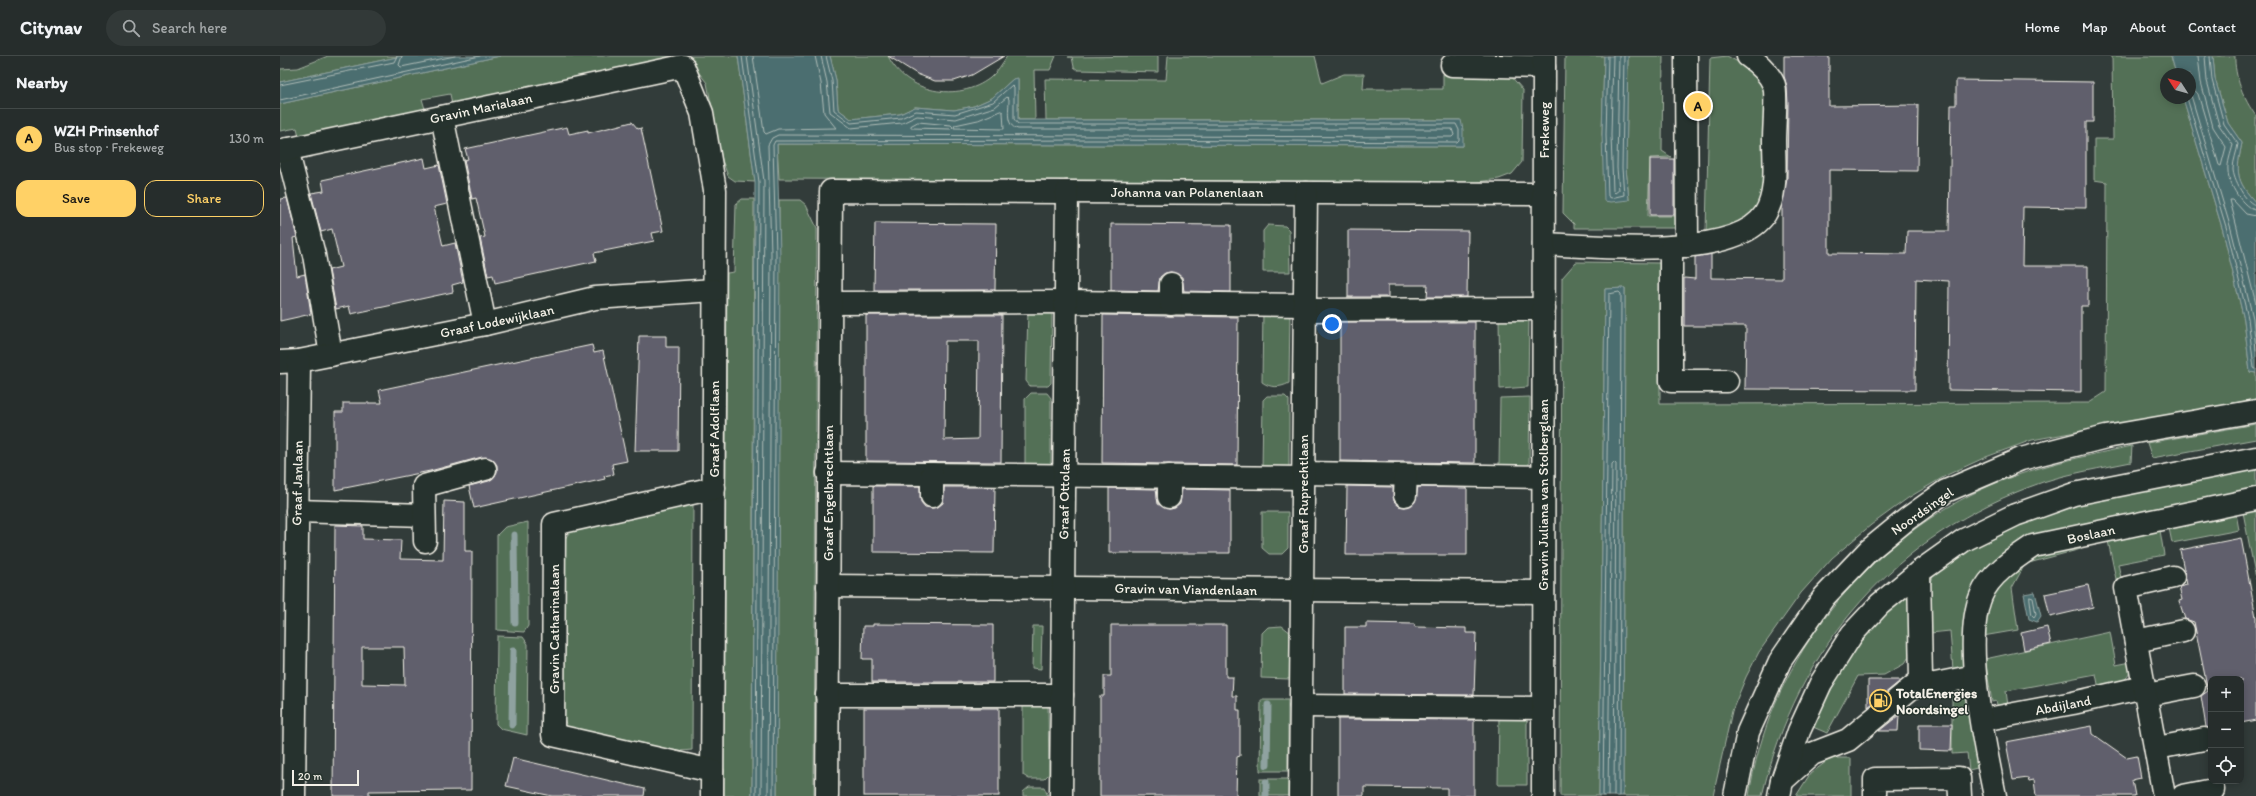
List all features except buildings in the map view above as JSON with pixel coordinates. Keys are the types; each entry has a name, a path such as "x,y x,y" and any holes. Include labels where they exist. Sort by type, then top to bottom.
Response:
{"street":[{"path":"1686,56 1679,247 1671,381 1727,381"},
{"path":"1544,244 1679,247 1734,237 1756,224 1770,203 1774,176 1774,86 1760,65 1748,56"},
{"name":"Frekeweg","path":"1452,65 1544,62 1544,194"},
{"name":"Gravin Marialaan","path":"283,150 682,66"},
{"name":"Graaf Adolflaan","path":"682,66 702,113 715,190 712,796"},
{"path":"442,117 485,324"},
{"path":"283,150 314,255 331,355"},
{"name":"Johanna van Polanenlaan","path":"831,191 1544,194"},
{"name":"Graaf Engelbrechtlaan","path":"827,796 831,191"},
{"name":"Graaf Ottolaan","path":"1061,796 1067,192"},
{"name":"Graaf Ruprechtlaan","path":"1300,796 1306,193"},
{"name":"Gravin Juliana van Stolberglaan","path":"1543,796 1544,194"},
{"name":"Graaf Lodewijklaan","path":"289,361 331,355 485,324 595,298 714,290"},
{"path":"830,303 934,294 1066,302 1171,294 1305,307 1408,301 1544,309"},
{"name":"Graaf Janlaan","path":"289,361 297,511 288,575 287,762 294,796"},
{"name":"Noordsingel","path":"1735,796 1748,732 1780,661 1824,597 1868,551 1914,514 1946,491 2021,459 2106,437 2256,411"},
{"path":"1780,789 1799,731 1821,683 1852,634 1880,604 1919,572 1964,540 2015,515 2074,494 2256,458"},
{"path":"425,541 424,486 485,469"},
{"path":"828,473 1064,474 1169,486 1303,476 1406,485 1543,477"},
{"path":"932,474 932,496"},
{"name":"Gravin Catharinalaan","path":"712,771 553,735 554,524 714,488"},
{"name":"Boslaan","path":"1993,789 1975,676 1974,631 1976,612 1981,595 1994,577 2015,558 2034,546 2256,499"},
{"path":"297,511 424,514"},
{"path":"1919,572 1921,680"},
{"path":"2164,796 2157,748 2126,588 2173,577"},
{"name":"Gravin van Viandenlaan","path":"828,586 1543,592"},
{"path":"2136,641 2183,631"},
{"path":"1921,680 1930,686 1975,676"},
{"path":"1780,789 1812,754 1848,740 1921,680"},
{"name":"Abdijland","path":"1982,720 2145,691 2194,686"},
{"path":"827,695 1062,694"},
{"path":"1301,706 1406,698 1543,708"},
{"path":"2157,748 2204,739"},
{"path":"1875,796 1875,778 1959,778 1960,790 1993,789"},
{"path":"2183,796 2213,790"}],"green space":[{"path":"328,56 402,56 280,82 280,69 298,68"},
{"path":"500,56 738,56 755,182 735,181 728,176 722,160 707,83 696,69 682,59 665,58 452,104 450,94 422,99 425,109 299,136 297,128 280,131 280,104"},
{"path":"830,56 888,56 896,69 907,79 920,86 948,92 977,86 990,78 997,71 1007,56 1056,56 1050,70 1034,70 1035,120 1018,120 1018,79 1013,79 992,98 974,106 954,110 915,107 900,114 851,119 838,109 836,80"},
{"path":"1158,56 1158,72 1078,70 1074,67 1072,57 1068,57"},
{"path":"1168,56 1315,56 1322,83 1344,74 1364,74 1363,89 1443,89 1443,74 1509,74 1523,90 1522,162 1512,174 1499,179 1477,182 779,179 777,144 1463,146 1460,120 1046,120 1045,79 1166,80"},
{"path":"1565,56 1604,56 1602,135 1629,200 1626,168 1628,56 1663,56 1662,151 1671,157 1650,158 1648,216 1678,216 1677,228 1574,228 1574,224 1563,213"},
{"path":"1727,56 1755,74 1765,92 1767,181 1759,208 1745,223 1706,232 1710,58"},
{"path":"2112,56 2171,56 2174,68 2160,68 2160,104 2185,104 2223,231 2244,320 2250,372 2256,373 2256,399 2032,440 1986,457 1947,475 1908,498 1871,525 1832,558 1801,593 1759,652 1746,677 1732,711 1713,796 1623,796 1625,288 1605,289 1599,796 1560,796 1562,278 1576,262 1660,263 1660,404 2089,403 2106,392 2107,182 2094,180 2094,139 2113,139"},
{"path":"2213,56 2235,56 2238,80 2248,103 2256,116 2256,203 2241,182 2238,169 2242,143 2228,123 2215,79"},
{"path":"742,199 754,199 752,796 724,796 727,273 734,272 736,204"},
{"path":"779,200 800,200 806,205 817,228 814,796 777,796"},
{"path":"1268,225 1285,226 1289,230 1290,272 1263,272 1263,231"},
{"path":"1052,310 1051,383 1048,386 1030,386 1026,381 1028,311"},
{"path":"1263,311 1290,312 1289,383 1282,386 1275,387 1262,382"},
{"path":"1499,318 1529,318 1528,387 1500,389"},
{"path":"1031,393 1047,393 1051,398 1051,471 1025,470 1025,399"},
{"path":"1267,396 1285,396 1289,400 1289,472 1262,472 1263,400"},
{"path":"1530,397 1529,468 1499,468 1500,398"},
{"path":"2256,424 2256,439 2152,458 2147,443"},
{"path":"2132,446 2131,462 2043,482 1990,504 1942,531 1899,564 1860,602 1828,644 1800,691 1778,742 1762,796 1749,796 1759,749 1775,703 1797,660 1824,620 1855,582 1890,549 1928,520 1970,495 1989,486 2049,465"},
{"path":"2256,464 2256,492 2035,539 1990,573 1969,660 1962,668 1953,670 1950,631 1930,633 1929,590 1933,576 1941,565 1997,531 2061,506"},
{"path":"693,502 692,750 681,751 681,758 574,733 567,727 564,718 565,539 573,526"},
{"path":"2256,504 2256,579 2242,507"},
{"path":"2235,508 2239,530 2172,543 2168,523"},
{"path":"1262,512 1288,512 1288,548 1282,554 1269,554 1262,548"},
{"path":"528,522 528,626 524,632 497,630 497,535 505,527"},
{"path":"2159,524 2164,555 2118,564 2121,578 2116,579 2107,536"},
{"path":"2080,542 2081,549 2025,564 2012,588 2018,630 1983,636 1987,595 2021,559"},
{"path":"1905,597 1911,601 1911,654 1904,664 1884,675 1858,676 1827,733 1813,727 1830,691 1851,656 1876,624"},
{"path":"1033,626 1042,626 1041,669 1032,668"},
{"path":"1282,626 1291,633 1290,679 1261,678 1262,633 1268,627"},
{"path":"2110,632 2116,665 2131,662 2129,674 2122,682 2099,689 2096,674 2006,691 2008,706 1998,708 1996,701 1992,702 1985,659"},
{"path":"497,636 523,637 528,644 527,735 501,729 496,724"},
{"path":"1959,687 1965,689 1968,694 1981,767 1969,770 1967,753 1952,754 1952,689"},
{"path":"1261,700 1288,700 1288,771 1260,771"},
{"path":"1023,704 1048,704 1049,774 1044,779 1029,779 1023,775"},
{"path":"1499,714 1527,714 1527,785 1498,785"},
{"path":"1831,758 1851,758 1851,796 1796,796 1810,774"},
{"path":"1260,779 1288,779 1288,796 1260,796"},
{"path":"1029,787 1044,787 1048,796 1023,796 1023,792"}],"water":[{"path":"402,56 500,56 280,104 280,82"},
{"path":"738,56 830,56 836,80 838,109 851,119 900,114 915,107 954,110 974,106 992,98 1013,79 1018,78 1018,120 1461,120 1463,130 1463,146 777,144 780,254 777,796 752,796 755,182"},
{"path":"1604,56 1628,56 1626,168 1629,200 1611,202 1604,201 1602,135"},
{"path":"2171,56 2213,56 2215,79 2228,123 2242,143 2238,169 2239,175 2244,188 2256,203 2256,373 2250,372 2244,320 2223,231 2185,104 2196,104 2196,68 2174,68"},
{"path":"1625,288 1623,796 1599,796 1605,289"},
{"path":"2035,592 2041,616 2037,622 2029,619 2024,594"}],"waterway":[{"path":"514,535 515,623"},
{"path":"512,725 513,651"},
{"path":"1267,765 1268,705"},
{"path":"1266,782 1266,796"}],"place":[{"name":"WZH Prinsenhof","path":"1698,106"},
{"name":"TotalEnergies Noordsingel","path":"1881,701"}]}
